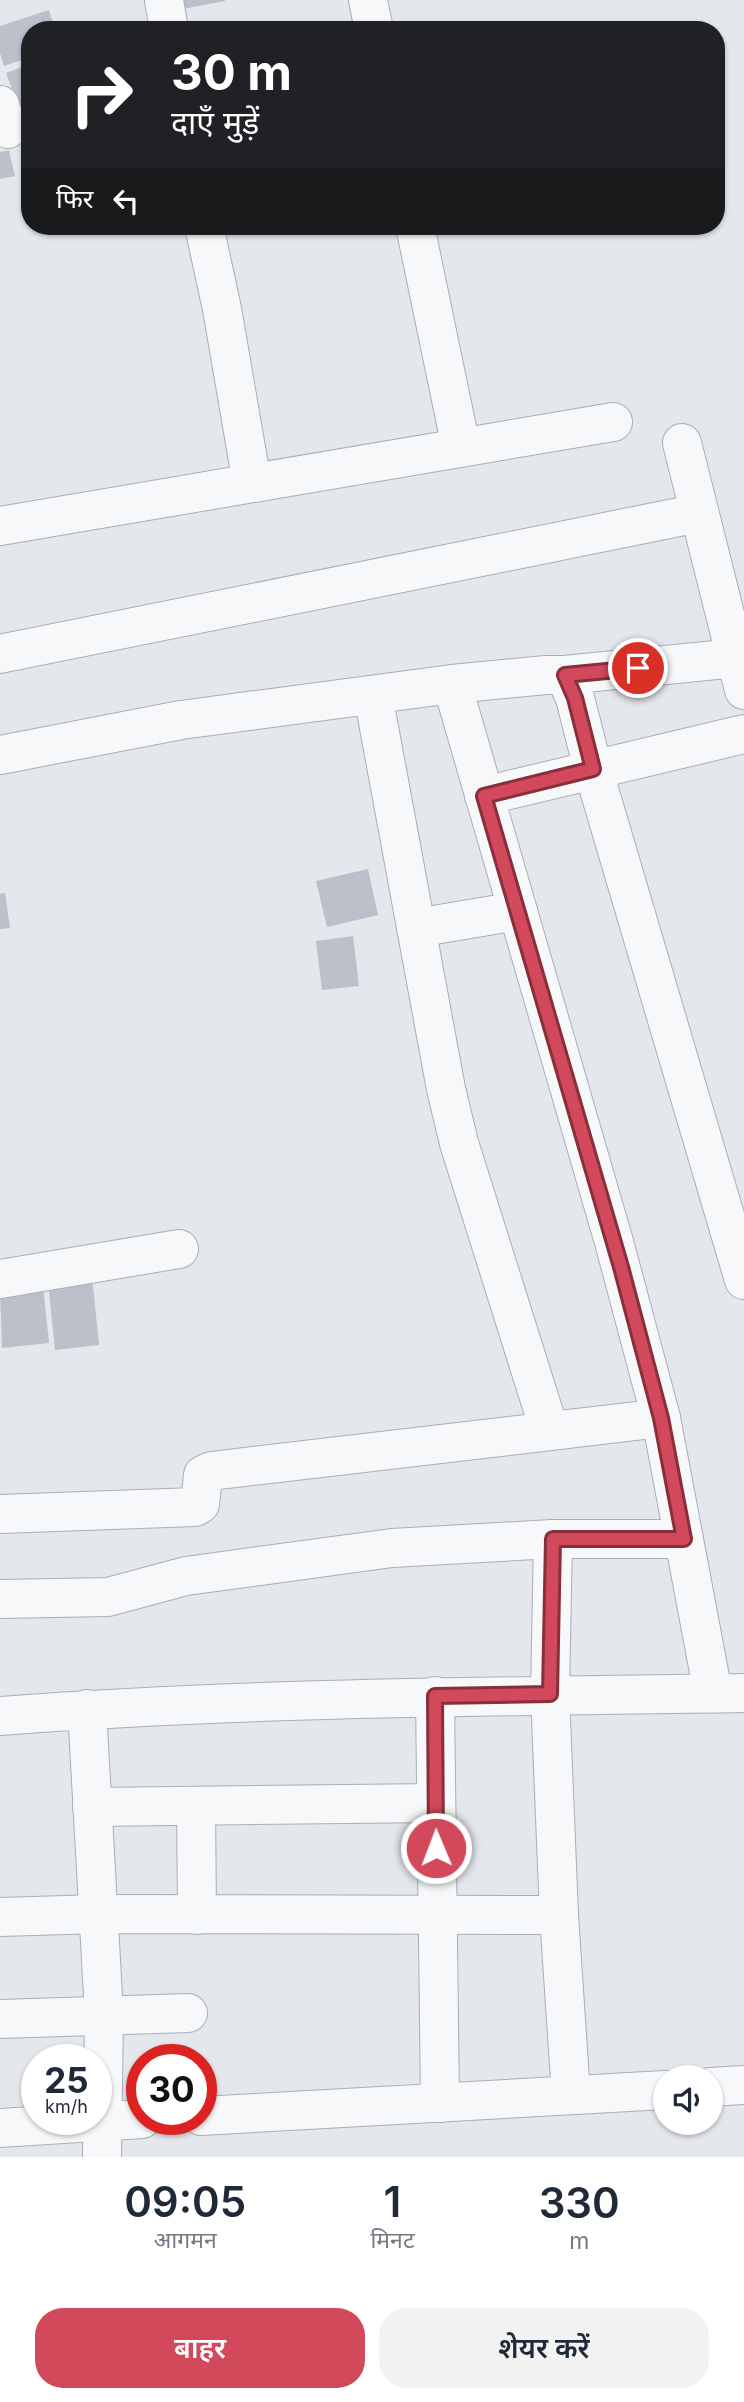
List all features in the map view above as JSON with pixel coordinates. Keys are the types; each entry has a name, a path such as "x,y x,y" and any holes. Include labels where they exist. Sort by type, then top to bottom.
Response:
{"street":[{"path":"163,0 167,21"},
{"path":"368,0 372,21"},
{"path":"206,235 222,309 252,483"},
{"path":"417,235 461,446"},
{"path":"0,526 613,422"},
{"path":"0,755 181,720 452,684 565,675 740,674 682,443"},
{"path":"0,654 699,513"},
{"path":"565,675 575,698 593,769 743,1275"},
{"path":"0,1716 87,1709 435,1696 729,1693 684,1539 661,1418 614,1242 452,684"},
{"path":"373,695 446,1089 459,1143 549,1429"},
{"path":"484,796 744,734"},
{"path":"416,928 518,911"},
{"path":"0,1279 179,1249"},
{"path":"0,1514 195,1507 200,1504 203,1475 211,1471 549,1429 661,1418"},
{"path":"0,1599 108,1597 186,1576 392,1548 553,1539 684,1539"},
{"path":"553,1539 550,1694 559,1915 571,2095"},
{"path":"435,1696 440,2103"},
{"path":"87,1709 104,2014 103,2139"},
{"path":"92,1807 436,1803"},
{"path":"196,1806 197,1915"},
{"path":"0,1917 99,1914 559,1915"},
{"path":"0,2019 188,2013"},
{"path":"723,2086 744,2085"},
{"path":"217,2115 653,2091"},
{"path":"0,2128 103,2139 126,2127"}],"building":[{"path":"175,0 225,0 225,1 177,10"},
{"path":"49,10 52,21 21,21 21,60 4,66 0,53 0,26"},
{"path":"21,67 21,112 6,73"},
{"path":"9,150 15,176 0,179 0,152"},
{"path":"368,869 378,915 327,927 316,881"},
{"path":"5,893 10,928 0,929 0,894"},
{"path":"353,936 359,986 322,990 316,941"},
{"path":"92,1276 99,1345 55,1350 48,1281"},
{"path":"43,1287 49,1343 2,1348 0,1292"}],"route":[{"path":"436,1848 435,1696 550,1694 553,1539 684,1539 661,1418 621,1267 484,796 593,769 575,698 565,675 638,668"}]}
